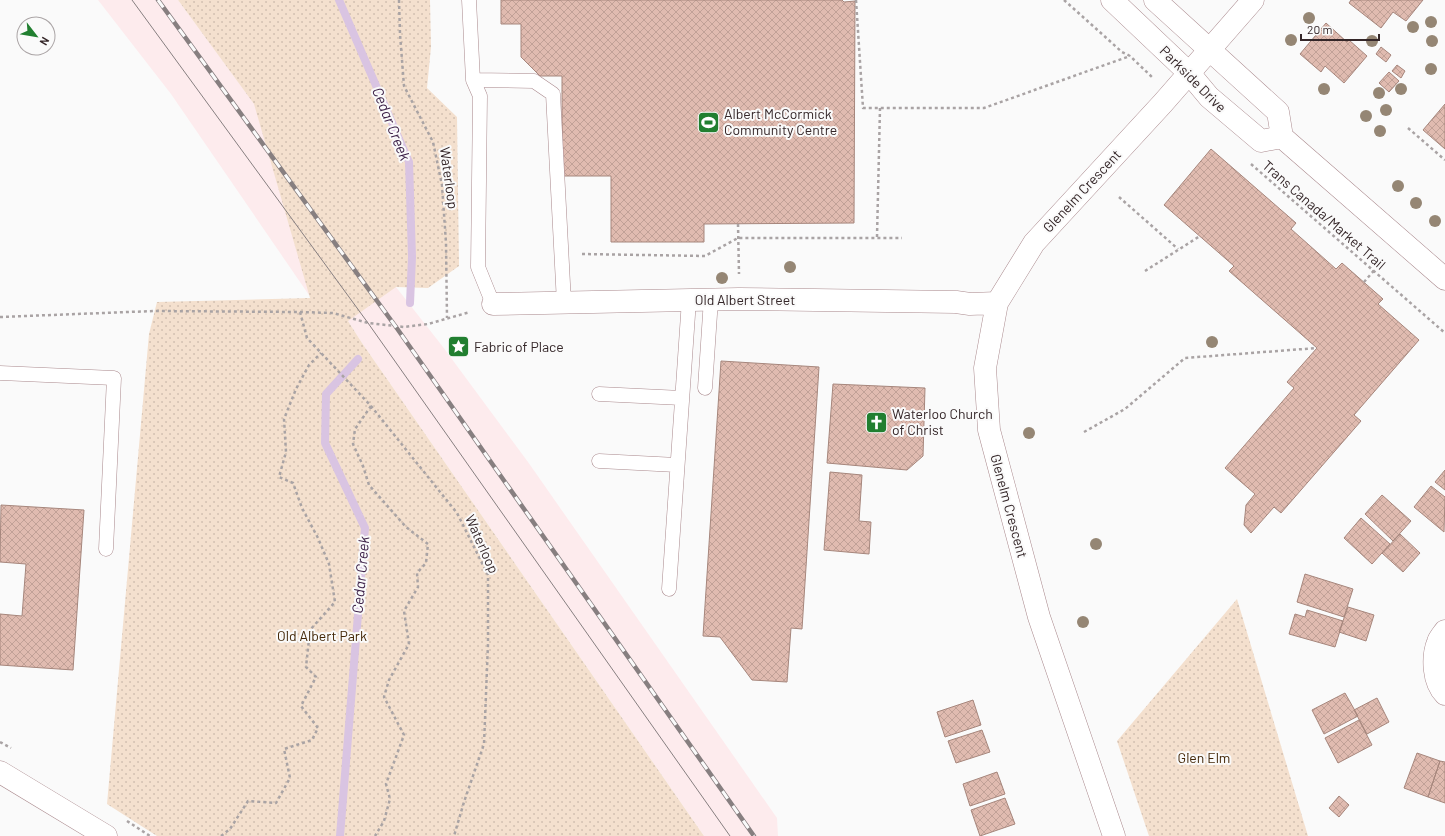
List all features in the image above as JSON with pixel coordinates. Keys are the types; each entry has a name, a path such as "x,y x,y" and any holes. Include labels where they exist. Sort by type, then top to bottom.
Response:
{"street":[{"name":"Parkside Drive","path":"1112,0 1189,73 1209,97 1261,142 1282,137"},
{"path":"1155,0 1278,112 1282,137 1445,280"},
{"name":"Glenelm Crescent","path":"1114,836 1039,617 989,430 985,368 997,302 1034,243 1210,50 1253,0"},
{"name":"Old Albert Street","path":"493,304 711,299 956,302 970,304 997,302"},
{"path":"1445,631 1438,642 1434,660 1435,674 1442,691 1445,694"},
{"path":"0,772 106,836"}],"lane":[{"path":"469,0 473,80 480,96 478,266 493,304"},
{"path":"473,80 534,81 553,94 564,303"},
{"path":"705,388 711,299"},
{"path":"669,589 689,300"},
{"path":"0,373 114,378 106,549"},
{"path":"598,394 682,398"},
{"path":"599,461 677,465"}],"path":[{"name":"Waterloop","path":"399,0 404,86 433,142 442,185 446,243 447,318 428,324 404,328 368,323 333,313 300,312 307,338 371,406 457,513 488,575 488,644 484,744 454,836"},
{"path":"856,0 863,108 984,108 1130,56"},
{"path":"1064,0 1122,52 1130,56 1148,73"},
{"path":"877,237 880,108"},
{"path":"1408,128 1445,160"},
{"name":"Trans Canada/Market Trail","path":"1247,161 1445,333"},
{"path":"1119,197 1178,249"},
{"path":"738,224 739,299"},
{"path":"1145,271 1200,236"},
{"path":"561,253 705,256 738,238 902,238"},
{"path":"1364,282 1400,240"},
{"path":"0,317 154,311 300,312"},
{"path":"1084,432 1124,409 1185,358 1317,348"},
{"path":"221,836 230,829 248,801 276,803 290,778 284,749 312,740 318,728 301,706 316,677 306,667 310,630 335,602 329,564 318,538 302,508 293,483 279,477 286,452 284,419 296,389 309,366 321,353"},
{"path":"371,406 355,430 353,444 370,485 406,527 428,544 426,563 417,573 418,587 404,611 409,644 389,680 384,697 404,735 386,784 390,799 384,821 375,836"}],"shaded area":[{"path":"98,0 178,0 280,139 443,347 528,462 777,818 778,836 704,836 348,321 311,298 171,94"}],"green space":[{"name":"Old Albert Park","path":"178,0 430,0 431,47 427,88 457,117 459,266 428,288 396,287 348,321 704,836 157,836 107,804 149,334 157,302 310,298 254,104"},
{"name":"Glen Elm","path":"1237,599 1308,836 1149,836 1117,741"}],"building":[{"name":"Albert McCormick Community Centre","path":"501,0 855,1 854,223 704,224 704,242 611,242 611,176 562,176 562,76 540,76 521,57 521,24 501,24"},
{"path":"1351,0 1423,0 1406,21 1393,12 1381,28 1349,3"},
{"path":"1326,23 1347,42 1349,40 1367,56 1344,83 1325,66 1321,72 1300,54"},
{"path":"1381,47 1391,55 1386,62 1376,54"},
{"path":"1397,65 1405,71 1401,78 1392,71"},
{"path":"1389,72 1399,81 1389,92 1379,83"},
{"path":"1445,104 1445,149 1423,130"},
{"path":"1211,149 1296,223 1291,229 1336,269 1342,263 1383,299 1378,304 1419,340 1354,415 1361,421 1281,513 1274,507 1251,533 1244,525 1246,505 1255,494 1225,468 1294,388 1287,382 1317,348 1229,271 1234,266 1164,205"},
{"path":"721,361 819,367 802,629 791,628 787,682 752,680 720,637 703,636"},
{"name":"Waterloo Church of Christ","path":"833,384 925,388 923,456 907,470 827,463"},
{"path":"1445,470 1445,490 1435,482"},
{"path":"830,472 862,475 859,521 871,522 869,554 824,550"},
{"path":"1431,486 1445,497 1444,532 1414,507"},
{"path":"1382,495 1411,521 1393,541 1365,514"},
{"path":"1,505 84,510 73,670 0,665 0,614 22,616 26,564 0,562"},
{"path":"1361,518 1390,544 1372,564 1344,538"},
{"path":"1400,534 1420,553 1403,572 1382,553"},
{"path":"1305,574 1353,589 1344,617 1297,602"},
{"path":"1348,607 1374,615 1366,641 1339,632"},
{"path":"1307,610 1343,621 1335,647 1289,634 1295,614 1305,617"},
{"path":"1345,693 1358,716 1324,734 1312,710"},
{"path":"1377,698 1389,722 1367,734 1354,710"},
{"path":"973,700 981,725 945,737 937,712"},
{"path":"1359,720 1372,745 1338,763 1325,738"},
{"path":"982,730 990,752 956,763 948,741"},
{"path":"1417,753 1440,761 1428,797 1404,788"},
{"path":"1440,761 1445,762 1445,803 1428,797"},
{"path":"997,772 1005,794 970,806 963,784"},
{"path":"1339,796 1349,805 1339,817 1329,808"},
{"path":"1005,798 1015,824 980,836 971,810"}],"waterway":[{"name":"Cedar Creek","path":"339,0 409,162 412,257 410,303"},
{"name":"Cedar Creek","path":"340,836 365,528 325,443 326,394 358,359"}],"tram line":[{"path":"132,0 368,323 730,836"}],"railway":[{"path":"158,0 396,327 754,836"}],"place":[{"name":"Albert McCormick Community Centre","path":"708,122"},
{"name":"Fabric of Place","path":"458,347"},
{"name":"Waterloo Church of Christ","path":"877,422"}]}
